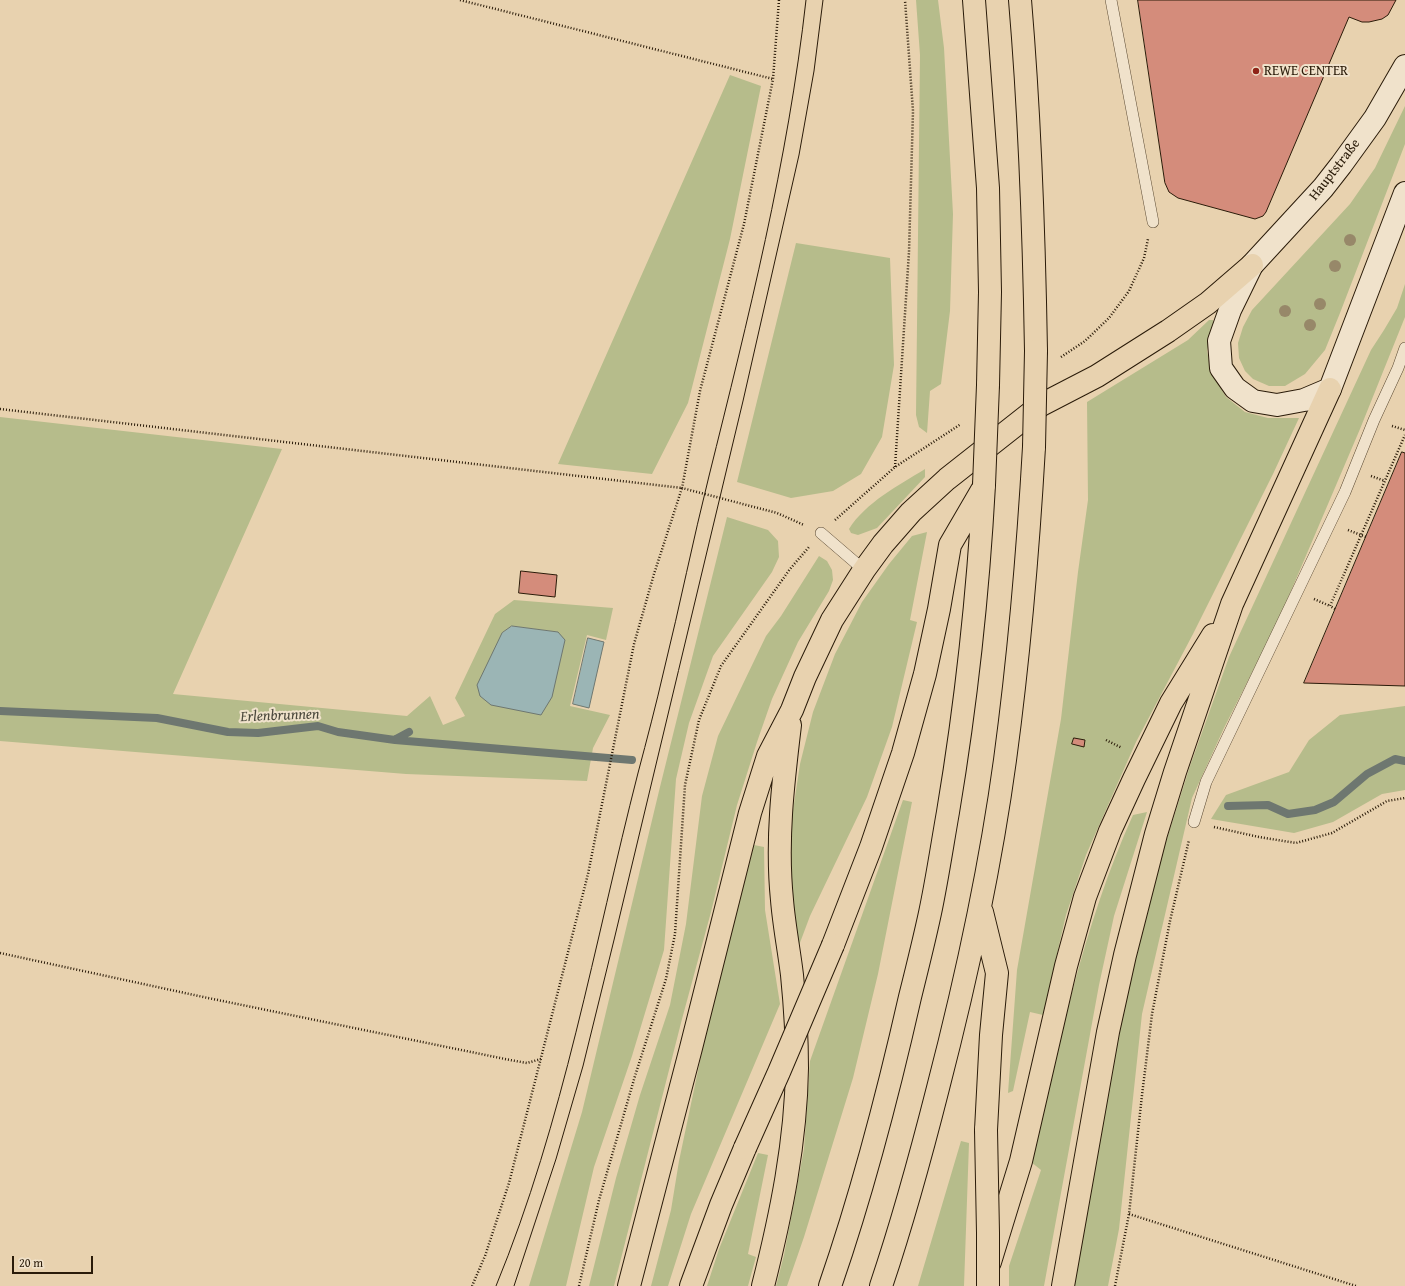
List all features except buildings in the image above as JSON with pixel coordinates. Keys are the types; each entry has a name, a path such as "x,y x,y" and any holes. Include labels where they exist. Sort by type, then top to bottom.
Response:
{"highway":[{"path":"830,1286 862,1185 882,1115 930,912 966,697 979,562 984,486 990,292 988,188 974,0"},
{"path":"881,1286 912,1187 938,1090 965,978 980,905 1004,769 1024,602 1034,447 1036,351 1029,110 1020,0"},
{"path":"629,1286 750,813 768,756 792,710 805,677 832,620 864,570 883,544 911,512 947,479 1041,405 1097,376 1168,331 1208,303 1252,265"},
{"path":"1063,1286 1108,1032 1144,878 1156,834 1175,772 1232,604 1330,389"},
{"path":"691,1286 721,1205 780,1072 872,847 903,753 925,674 939,609 950,545 984,486"},
{"path":"982,1286 1021,1161 1066,966 1085,897 1110,831 1171,703 1232,604"},
{"path":"763,1286 785,1185 796,1102 796,1034 792,975 782,899 779,841 782,785 792,710"},
{"path":"980,905 997,973 991,1035 986,1130 988,1286"}],"main road":[{"name":"Hauptstraße","path":"1330,389 1304,400 1277,405 1254,402 1235,388 1221,368 1219,341 1230,310 1252,265 1323,188 1341,165 1375,118 1405,66"},
{"path":"1330,389 1405,193"}],"lane":[{"path":"1111,0 1153,222"},
{"path":"1194,822 1206,782 1345,492 1374,420 1398,368 1405,348"},
{"path":"821,533 864,570"}],"path":[{"path":"460,0 773,80"},
{"path":"472,1286 485,1256 509,1183 588,874 634,644 654,574 682,488 700,391 744,224 773,80 779,0"},
{"path":"895,467 910,252 913,111 905,0"},
{"path":"0,409 682,488 777,513 821,533"},
{"path":"1335,609 1330,606 1405,435"},
{"path":"1350,530 1366,537"},
{"path":"1106,740 1126,750"},
{"path":"1115,1286 1129,1214 1152,1014 1170,921 1194,822 1259,837 1296,843 1332,833 1387,801 1405,798"},
{"path":"0,953 510,1060 527,1063 541,1059"},
{"path":"1129,1214 1356,1286"}],"green space":[{"path":"916,0 938,0 944,48 953,214 950,311 941,384 930,391 927,433 919,427 916,415 920,55"},
{"path":"730,75 761,86 730,239 688,403 652,474 558,464"},
{"path":"1405,106 1405,144 1325,350 1305,374 1285,386 1269,386 1253,379 1245,371 1239,358 1238,343 1243,327 1252,310 1350,204 1375,168"},
{"path":"796,243 890,258 894,365 882,437 861,474 833,491 791,498 737,482"},
{"path":"1405,284 1405,317 1360,429 1279,619 1224,728 1192,798 1142,1014 1119,1229 1108,1286 1073,1286 1125,1001 1164,848 1190,766 1229,657 1371,350 1397,308"},
{"path":"1209,320 1213,320 1214,323 1207,351 1212,374 1226,397 1245,412 1268,418 1299,418 1273,474 1193,634 1136,742 1086,855 1066,915 1043,1015 1030,1012 1013,1091 1008,1093 1017,970 1061,719 1088,500 1087,402 1188,340"},
{"path":"0,417 282,449 173,694 407,716 430,696 443,725 465,716 455,698 495,614 514,600 613,608 606,640 587,635 570,706 610,715 593,748 587,781 406,774 0,741","holes":["512,626 558,632 502,633"]},
{"path":"925,469 925,477 877,528 858,535 851,533 849,529 856,519 873,503 883,495"},
{"path":"727,517 768,530 778,541 779,557 772,572 713,656 689,723 676,779 664,950 632,1056 594,1167 566,1286 529,1286 582,1112"},
{"path":"927,532 910,620 917,622 892,727 867,797 810,916 798,948 788,877 792,817 800,764 813,712 835,654 862,602 889,564 912,536"},
{"path":"819,556 827,561 832,570 833,580 829,591 798,642 772,699 737,805 711,912 682,1019 614,1286 589,1286 616,1178 640,1095 670,1005 686,924 702,796 718,736 766,636 781,616"},
{"path":"1405,706 1405,790 1382,794 1333,822 1294,833 1211,819 1226,795 1289,772 1309,740 1340,715"},
{"path":"903,800 912,802 878,974 853,1078 804,1237 787,1286 776,1286 784,1255 804,1149 810,1061"},
{"path":"1147,812 1114,916 1099,985 1044,1286 1009,1286 1009,1266 1041,1170 1031,1162 1062,1030 1086,942 1115,857 1133,815"},
{"path":"754,845 764,847 765,910 780,1004 691,1214 668,1286 651,1286 671,1210 679,1161 704,1042"},
{"path":"961,1141 969,1143 964,1286 918,1286"},
{"path":"758,1153 768,1155 748,1254 756,1257 748,1286 707,1286 719,1249"}],"water":[{"path":"512,626 558,632 565,640 552,697 541,715 491,705 480,696 477,685 502,633"},
{"path":"588,638 604,642 589,708 573,704"}],"waterway":[{"name":"Erlenbrunnen","path":"0,711 157,718 228,732 258,733 318,726 338,732 395,740 632,760"},
{"path":"396,739 409,732"},
{"name":"Erlenbrunnen","path":"1228,806 1268,805 1288,814 1315,810 1334,802 1367,774 1395,759 1405,761"}],"tram line":[{"path":"496,1286 520,1224 541,1160 559,1097 658,696 703,500 752,299 778,180 789,120 806,0"},
{"path":"514,1286 556,1159 583,1066 614,940 743,401 799,155 814,71 823,0"}],"place":[{"name":"REWE CENTER","path":"1256,71"}]}
